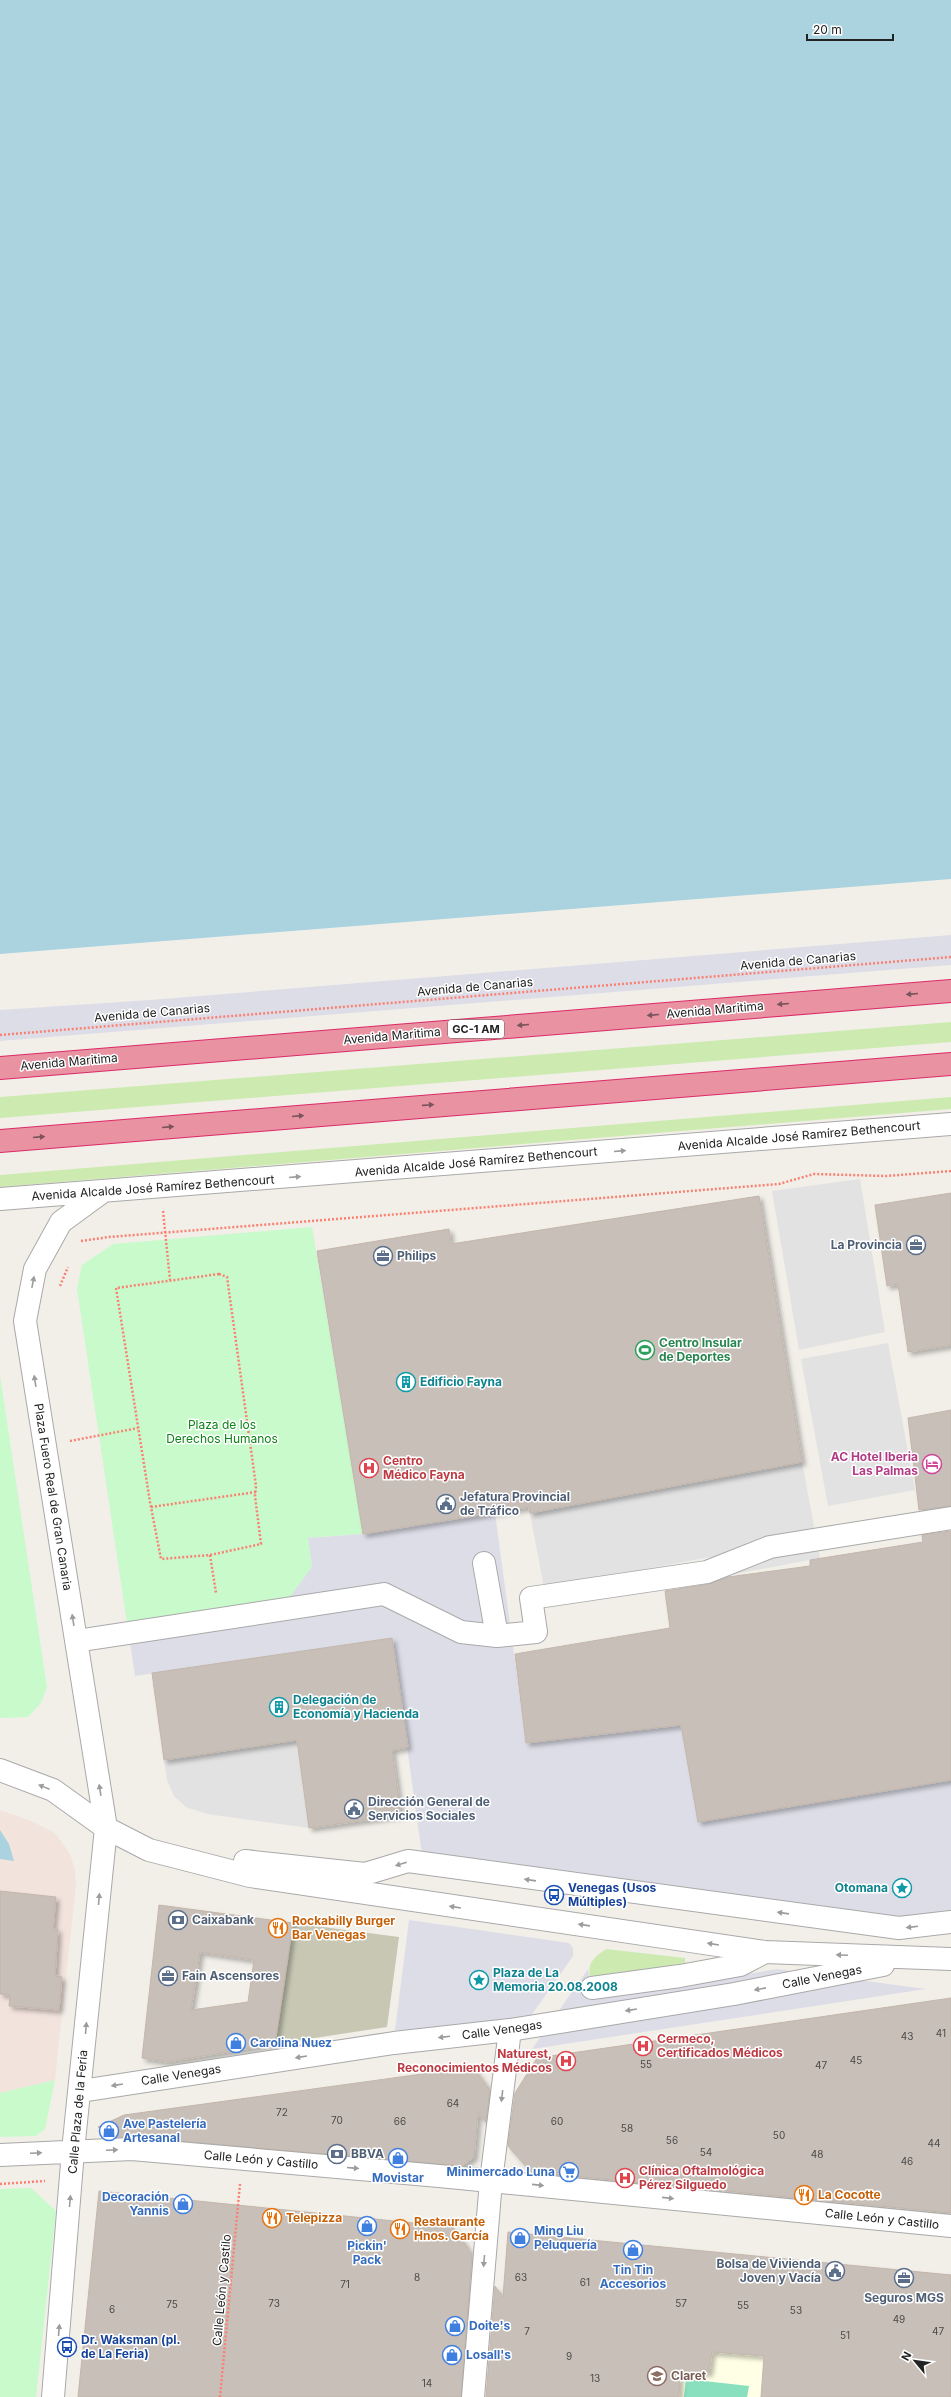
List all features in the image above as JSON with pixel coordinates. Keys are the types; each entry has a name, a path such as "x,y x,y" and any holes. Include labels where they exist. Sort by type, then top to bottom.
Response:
{"highway":[{"name":"Avenida Maritima","path":"0,1068 951,991"},
{"path":"0,1141 951,1064"}],"street":[{"name":"Avenida Alcalde José Ramírez Bethencourt","path":"0,1200 951,1124"},
{"name":"Plaza Fuero Real de Gran Canaria","path":"102,1192 61,1222 36,1269 25,1320 106,1828"},
{"path":"76,1641 384,1594 461,1632 497,1636 536,1632 531,1598 707,1572 770,1547 951,1518"},
{"path":"484,1563 497,1636"},
{"name":"Calle Venegas","path":"0,1770 53,1790 106,1828 149,1850 250,1876 765,1952 951,1959"},
{"name":"Calle Plaza de la Feria","path":"54,2397 73,2151 106,1828"},
{"name":"Calle Venegas","path":"149,1850 365,1874 408,1862 899,1928 951,1922"},
{"path":"592,1988 680,1976 740,1965 765,1952"},
{"name":"Calle Venegas","path":"80,2091 394,2043 510,2030 723,1995 922,1958"},
{"path":"680,1976 723,1995"},
{"path":"473,2397 491,2181 510,2030"},
{"name":"Calle León y Castillo","path":"0,2155 132,2149 491,2181 951,2226"}],"path":[{"name":"Avenida de Canarias","path":"0,1035 951,957"},
{"path":"79,1242 109,1237 166,1232 779,1184 814,1174 886,1176 951,1171"},
{"path":"161,1187 170,1280"},
{"path":"58,1290 70,1263"},
{"path":"220,1274 227,1278 256,1492 261,1544 210,1555 161,1559 151,1507 116,1288 170,1280 220,1274"},
{"path":"45,1446 138,1428"},
{"path":"151,1507 256,1492"},
{"path":"210,1555 220,1619"},
{"name":"Calle León y Castilo","path":"220,2397 240,2184"}],"shaded area":[{"path":"951,935 951,965 0,1041 0,1010 150,1000"},
{"path":"860,1179 885,1332 799,1350 772,1191"},
{"path":"888,1343 915,1490 828,1506 801,1359"},
{"path":"802,1462 820,1558 714,1578 710,1557 544,1588 530,1513"},
{"path":"495,1513 526,1743 681,1725 698,1821 951,1780 951,1913 897,1921 422,1855 392,1638 135,1676 127,1623 289,1598 312,1567 308,1538 363,1534"},
{"path":"297,1740 309,1828 207,1814 186,1807 174,1796 167,1780 164,1760"},
{"path":"0,1810 31,1821 55,1833 70,1854 75,1870 76,1885 55,2080 0,2093"},
{"name":"Plaza de La Memoria 20.08.2008","path":"409,1920 569,1943 573,1948 573,1956 528,2020 430,2034 395,2030"},
{"path":"293,1923 399,1937 387,2027 275,2044"},
{"path":"588,1969 594,2000 777,1969 926,1989 532,2049"},
{"name":"Claret","path":"712,2352 764,2356 761,2397 494,2397 660,2368 709,2373"}],"green space":[{"path":"951,1022 951,1042 0,1118 0,1097"},
{"path":"951,1097 951,1109 0,1187 0,1175"},
{"name":"Plaza de los Derechos Humanos","path":"312,1227 363,1534 308,1538 312,1567 290,1598 127,1623 77,1289 82,1265 113,1244"},
{"path":"0,1376 47,1687 41,1703 28,1717 0,1718"},
{"path":"606,1949 685,1958 685,1963 590,1978 589,1973 592,1961"},
{"path":"55,2080 45,2129 36,2136 0,2137 0,2093"},
{"path":"31,2188 56,2211 36,2397 0,2397 0,2189"},
{"path":"686,2379 749,2386 747,2397 684,2397"}],"water":[{"path":"0,0 951,0 951,879 0,954"},
{"path":"0,1830 9,1844 14,1861 0,1859"}],"building":[{"name":"La Provincia","path":"951,1193 951,1345 908,1352 898,1284 887,1286 875,1205"},
{"name":"Centro Insular de Deportes","path":"759,1196 802,1462 530,1513 529,1507 363,1534 317,1251 449,1229 451,1244"},
{"name":"AC Hotel Iberia Las Palmas","path":"951,1410 951,1506 919,1510 908,1418"},
{"path":"951,1531 951,1780 698,1822 681,1725 526,1743 515,1654 670,1628 665,1591 709,1584 728,1577 810,1566 810,1560 923,1542 922,1535"},
{"name":"Delegación de Economía y Hacienda","path":"392,1638 408,1747 392,1750 401,1815 309,1828 297,1740 164,1760 152,1673"},
{"path":"0,1891 56,1897 53,1929 58,1929 55,1976 62,1977 59,2010 9,2006 10,1995 0,1994"},
{"path":"159,1905 293,1923 275,2044 167,2062 142,2058","holes":["200,1952 254,1960 248,2002 191,2010"]},
{"path":"951,1998 951,2213 531,2172 508,2146 515,2093 537,2058"},
{"path":"473,2067 490,2090 486,2122 478,2113 474,2157 462,2166 133,2137 116,2137 98,2127 124,2115"},
{"path":"99,2191 453,2227 472,2254 461,2397 78,2397"},
{"path":"508,2232 951,2275 951,2397 761,2397 764,2356 712,2352 709,2373 680,2370 679,2397 486,2397 495,2286 503,2297"}],"place":[{"name":"La Provincia","path":"916,1245"},
{"name":"Philips","path":"383,1256"},
{"name":"Centro Insular de Deportes","path":"645,1350"},
{"name":"Edificio Fayna","path":"406,1382"},
{"name":"AC Hotel Iberia Las Palmas","path":"932,1464"},
{"name":"Centro Médico Fayna","path":"369,1468"},
{"name":"Jefatura Provincial de Tráfico","path":"446,1504"},
{"name":"Delegación de Economía y Hacienda","path":"279,1707"},
{"name":"Dirección General de Servicios Sociales","path":"354,1809"},
{"name":"Otomana","path":"902,1888"},
{"name":"Venegas (Usos Múltiples)","path":"554,1895"},
{"name":"Caixabank","path":"178,1920"},
{"name":"Rockabilly Burger Bar Venegas","path":"278,1928"},
{"name":"Fain Ascensores","path":"168,1976"},
{"name":"Plaza de La Memoria 20.08.2008","path":"479,1980"},
{"name":"Carolina Nuez","path":"236,2043"},
{"name":"Cermeco, Certificados Médicos","path":"643,2046"},
{"name":"Naturest, Reconocimientos Médicos","path":"566,2061"},
{"name":"Ave Pastelería Artesanal","path":"109,2131"},
{"name":"BBVA","path":"337,2154"},
{"name":"Movistar","path":"398,2158"},
{"name":"Minimercado Luna","path":"569,2172"},
{"name":"Clínica Oftalmológica Pérez Silguedo","path":"625,2178"},
{"name":"La Cocotte","path":"804,2195"},
{"name":"Decoración Yannis","path":"183,2204"},
{"name":"Telepizza","path":"272,2218"},
{"name":"Pickin' Pack","path":"367,2226"},
{"name":"Restaurante Hnos. García","path":"400,2229"},
{"name":"Ming Liu Peluquería","path":"520,2238"},
{"name":"Tin Tin Accesorios","path":"633,2250"},
{"name":"Bolsa de Vivienda Joven y Vacía","path":"835,2271"},
{"name":"Seguros MGS","path":"904,2278"},
{"name":"Doite's","path":"455,2326"},
{"name":"Dr. Waksman (pl. de La Feria)","path":"67,2347"},
{"name":"Losall's","path":"452,2355"},
{"name":"Claret","path":"657,2376"}]}
